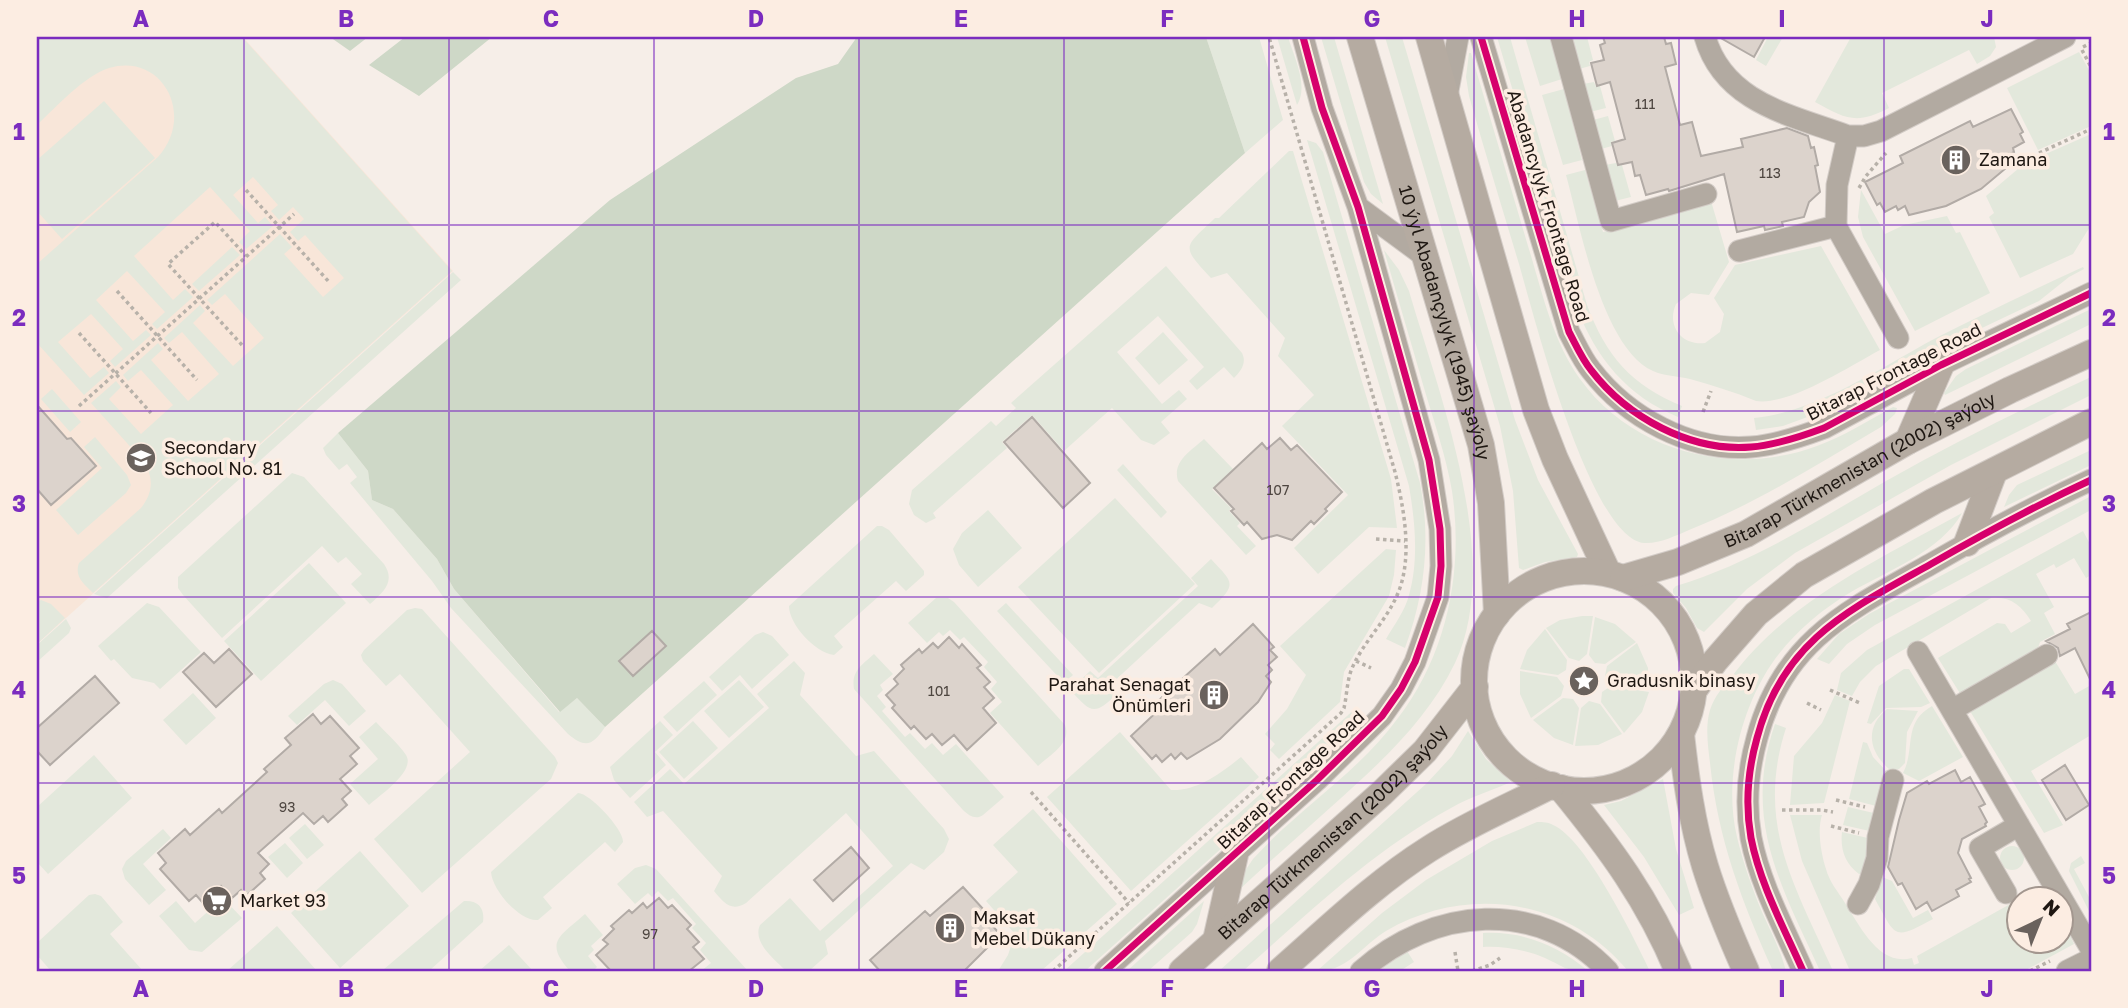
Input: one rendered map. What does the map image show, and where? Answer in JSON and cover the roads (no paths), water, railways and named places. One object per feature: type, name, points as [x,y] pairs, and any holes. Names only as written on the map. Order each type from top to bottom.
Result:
[{"type":"main road","name":"10 ýyl Abadançylyk (1945) şaýoly","points":[[1360,37],[1473,416],[1488,478],[1497,614]]},
{"type":"main road","points":[[1429,37],[1536,410],[1555,459],[1616,575]]},
{"type":"main road","name":"Bitarap Türkmenistan (2002) şaýoly","points":[[1616,575],[1678,562],[1746,534],[1908,441],[2091,353]]},
{"type":"main road","points":[[1908,441],[1941,365]]},
{"type":"main road","points":[[1694,690],[1721,653],[1756,614],[1804,575],[1934,501],[2091,422]]},
{"type":"main road","points":[[1967,543],[1994,471]]},
{"type":"main road","points":[[1280,971],[1349,910],[1426,850],[1461,830],[1556,787],[1592,790],[1637,778],[1662,759],[1681,734],[1694,690],[1692,658],[1681,629],[1663,604],[1638,584],[1616,575],[1577,571],[1546,577],[1519,592],[1497,614],[1481,641],[1475,672],[1481,718],[1496,746],[1518,768],[1556,787],[1606,843],[1649,910],[1678,971]]},
{"type":"main road","name":"Bitarap Türkmenistan (2002) şaýoly","points":[[1182,971],[1382,793],[1425,751],[1475,687]]},
{"type":"main road","points":[[1681,734],[1688,790],[1705,867],[1746,971]]},
{"type":"main road","points":[[1216,940],[1235,855]]},
{"type":"street","points":[[1303,37],[1322,108],[1358,207],[1423,255]]},
{"type":"street","points":[[1446,99],[1458,37]]},
{"type":"street","name":"Abadancylyk Frontage Road","points":[[1481,37],[1569,332],[1590,369],[1605,386],[1642,417],[1663,429]]},
{"type":"street","points":[[1561,37],[1611,221],[1706,194]]},
{"type":"street","points":[[1705,37],[1712,55],[1727,78],[1755,102],[1848,136],[1864,136],[1881,131],[2065,37]]},
{"type":"street","points":[[2021,37],[2041,49]]},
{"type":"street","points":[[1848,136],[1838,185],[1836,226],[1898,338]]},
{"type":"street","name":"Bitarap Frontage Road","points":[[1105,971],[1235,855],[1382,716],[1401,689],[1415,662],[1438,597],[1441,566],[1436,492],[1358,207]]},
{"type":"street","points":[[1738,251],[1836,226]]},
{"type":"street","name":"Bitarap Frontage Road","points":[[1663,429],[1684,438],[1725,447],[1748,447],[1788,441],[1824,428],[1941,365],[2091,293]]},
{"type":"street","points":[[1803,971],[1758,868],[1748,809],[1750,765],[1767,704],[1778,681],[1824,629],[1860,604],[1967,543],[2091,480]]},
{"type":"street","points":[[1918,652],[2091,949]]},
{"type":"street","points":[[1952,710],[2046,654]]},
{"type":"street","points":[[1858,904],[1869,884],[1877,858],[1878,837],[1893,780]]},
{"type":"street","points":[[2006,893],[1980,848],[2019,825]]},
{"type":"street","points":[[1361,971],[1406,940],[1449,923],[1470,919],[1511,921],[1535,926],[1589,953],[1608,971]]},
{"type":"street","points":[[2067,971],[2091,958]]},
{"type":"place","name":"Zamana","points":[[1956,160]]},
{"type":"place","name":"Secondary School No. 81","points":[[141,458]]},
{"type":"place","name":"Gradusnik binasy","points":[[1584,681]]},
{"type":"place","name":"Parahat Senagat Önümleri","points":[[1214,695]]},
{"type":"place","name":"Market 93","points":[[217,901]]},
{"type":"place","name":"Maksat Mebel Dükany","points":[[950,928]]}]
